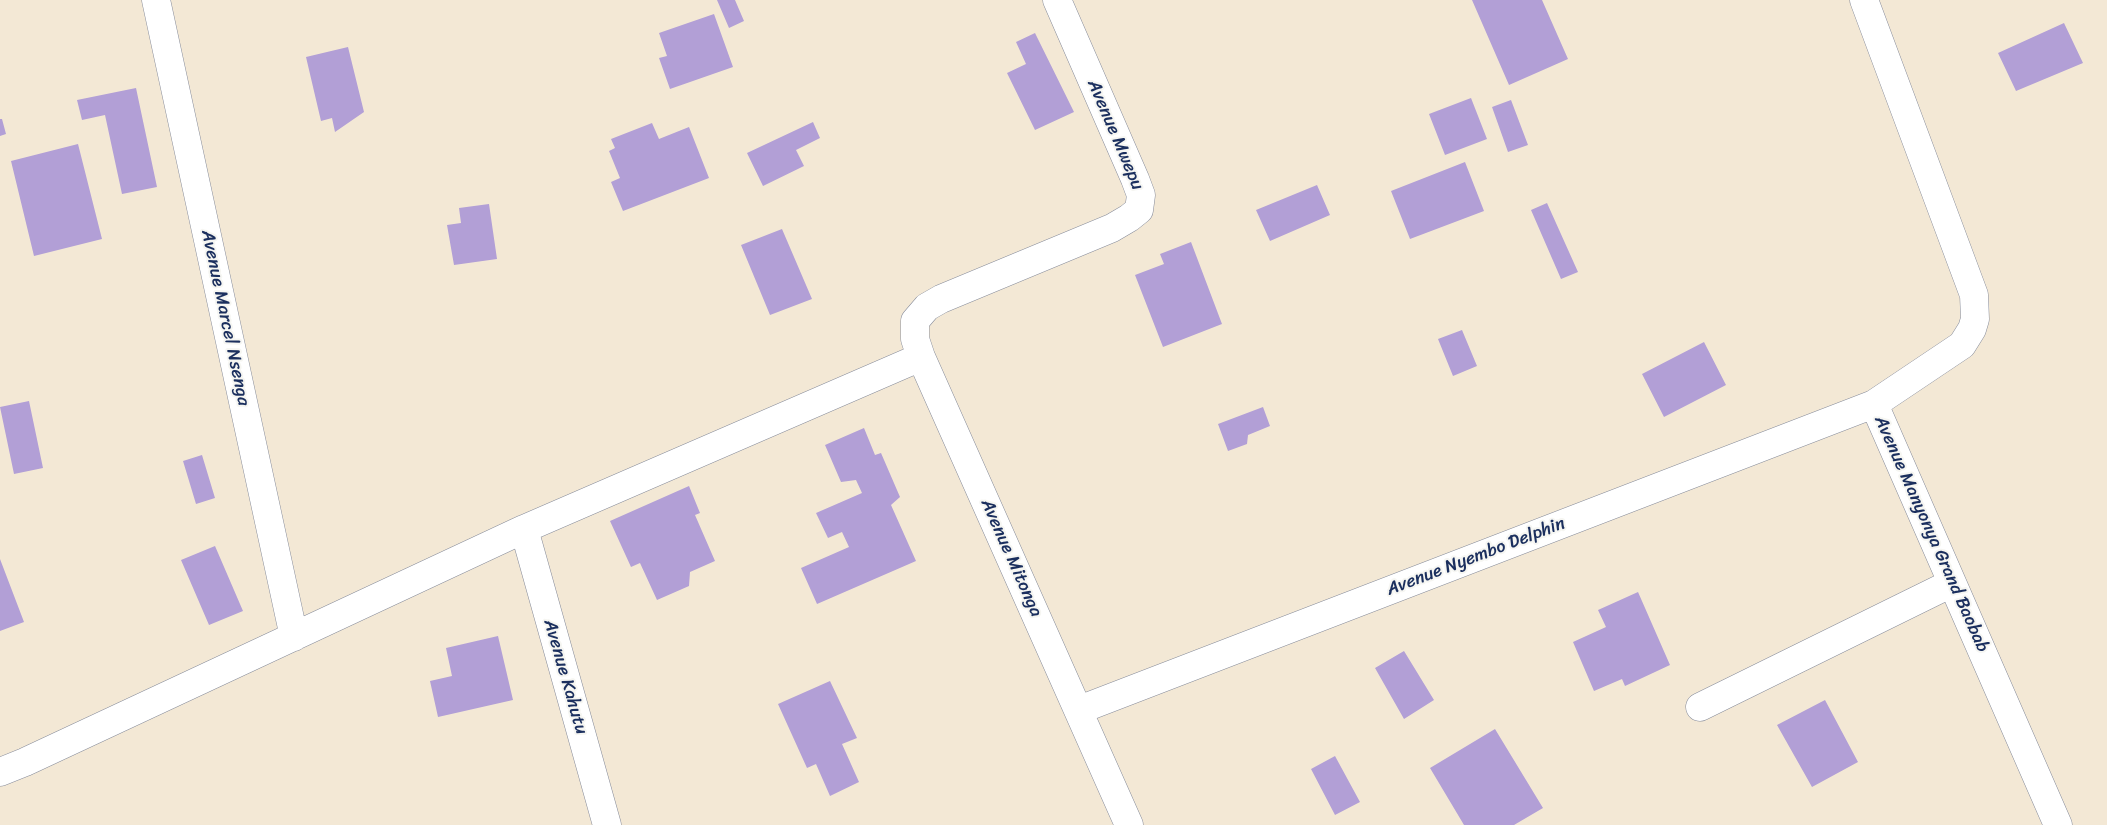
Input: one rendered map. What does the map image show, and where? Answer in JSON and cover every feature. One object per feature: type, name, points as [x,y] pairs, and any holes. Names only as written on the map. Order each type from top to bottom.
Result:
[{"type":"street","name":"Avenue Marcel Nsenga","points":[[156,0],[294,637]]},
{"type":"street","name":"Avenue Mwepu","points":[[941,299],[1112,228],[1139,210],[1141,196],[1135,179],[1057,0]]},
{"type":"street","name":"Avenue Manyonya Grand Baobab","points":[[1864,0],[1974,295],[1975,319],[1972,329],[1962,345],[1874,404],[2058,825]]},
{"type":"street","name":"Avenue Mitonga","points":[[941,299],[927,307],[916,321],[915,338],[921,356],[1129,825]]},
{"type":"street","points":[[0,772],[524,529],[921,356]]},
{"type":"street","name":"Avenue Nyembo Delphin","points":[[1079,710],[1874,404]]},
{"type":"street","name":"Avenue Kahutu","points":[[524,529],[606,825]]},
{"type":"street","points":[[1700,707],[1952,583]]},
{"type":"building","points":[[717,0],[735,0],[744,21],[729,28]]},
{"type":"building","points":[[1472,0],[1542,0],[1568,59],[1509,85]]},
{"type":"building","points":[[714,14],[733,67],[670,89],[659,58],[667,56],[659,33]]},
{"type":"building","points":[[2064,23],[2083,63],[2016,91],[1998,53]]},
{"type":"building","points":[[1035,33],[1074,112],[1035,130],[1007,73],[1026,64],[1016,42]]},
{"type":"building","points":[[348,47],[364,112],[335,132],[332,118],[321,121],[306,57]]},
{"type":"building","points":[[136,88],[157,187],[122,194],[105,115],[82,120],[77,100]]},
{"type":"building","points":[[1471,98],[1487,139],[1445,155],[1429,114]]},
{"type":"building","points":[[1511,100],[1528,145],[1508,152],[1492,107]]},
{"type":"building","points":[[0,119],[2,119],[6,134],[0,136]]},
{"type":"building","points":[[813,122],[820,138],[796,150],[804,166],[763,186],[747,153]]},
{"type":"building","points":[[652,123],[659,139],[689,127],[709,178],[623,211],[611,182],[620,178],[609,151],[615,148],[611,139]]},
{"type":"building","points":[[78,144],[102,239],[34,256],[11,161]]},
{"type":"building","points":[[1465,162],[1484,211],[1410,239],[1391,191]]},
{"type":"building","points":[[1317,185],[1330,215],[1270,241],[1256,210]]},
{"type":"building","points":[[1547,203],[1578,272],[1561,279],[1531,210]]},
{"type":"building","points":[[489,204],[497,259],[454,265],[447,225],[461,223],[459,208]]},
{"type":"building","points":[[782,229],[812,299],[770,315],[741,245]]},
{"type":"building","points":[[1191,242],[1222,324],[1163,347],[1135,275],[1164,264],[1160,254]]},
{"type":"building","points":[[1462,330],[1477,366],[1453,376],[1438,339]]},
{"type":"building","points":[[1704,342],[1726,385],[1664,417],[1642,374]]},
{"type":"building","points":[[29,401],[43,468],[14,474],[0,407]]},
{"type":"building","points":[[1263,407],[1270,426],[1248,435],[1247,444],[1228,451],[1218,424]]},
{"type":"building","points":[[864,428],[875,455],[881,453],[900,497],[891,505],[916,561],[817,604],[801,568],[849,547],[842,532],[828,538],[816,513],[862,493],[856,480],[841,482],[825,445]]},
{"type":"building","points":[[202,455],[215,498],[196,504],[183,461]]},
{"type":"building","points":[[689,486],[700,513],[695,515],[715,561],[690,572],[689,586],[657,600],[640,563],[631,567],[610,521]]},
{"type":"building","points":[[215,546],[243,611],[209,625],[181,560]]},
{"type":"building","points":[[0,559],[24,622],[0,631]]},
{"type":"building","points":[[1638,592],[1670,665],[1625,686],[1622,679],[1594,691],[1573,642],[1606,627],[1598,610]]},
{"type":"building","points":[[498,636],[513,700],[438,717],[430,681],[452,676],[446,648]]},
{"type":"building","points":[[1404,651],[1434,700],[1404,719],[1375,668]]},
{"type":"building","points":[[830,681],[857,738],[842,744],[859,782],[830,796],[816,764],[807,768],[778,704]]},
{"type":"building","points":[[1825,700],[1858,762],[1812,787],[1777,725]]},
{"type":"building","points":[[1495,729],[1543,808],[1514,825],[1464,825],[1430,768]]},
{"type":"building","points":[[1335,756],[1360,802],[1335,815],[1311,769]]}]
